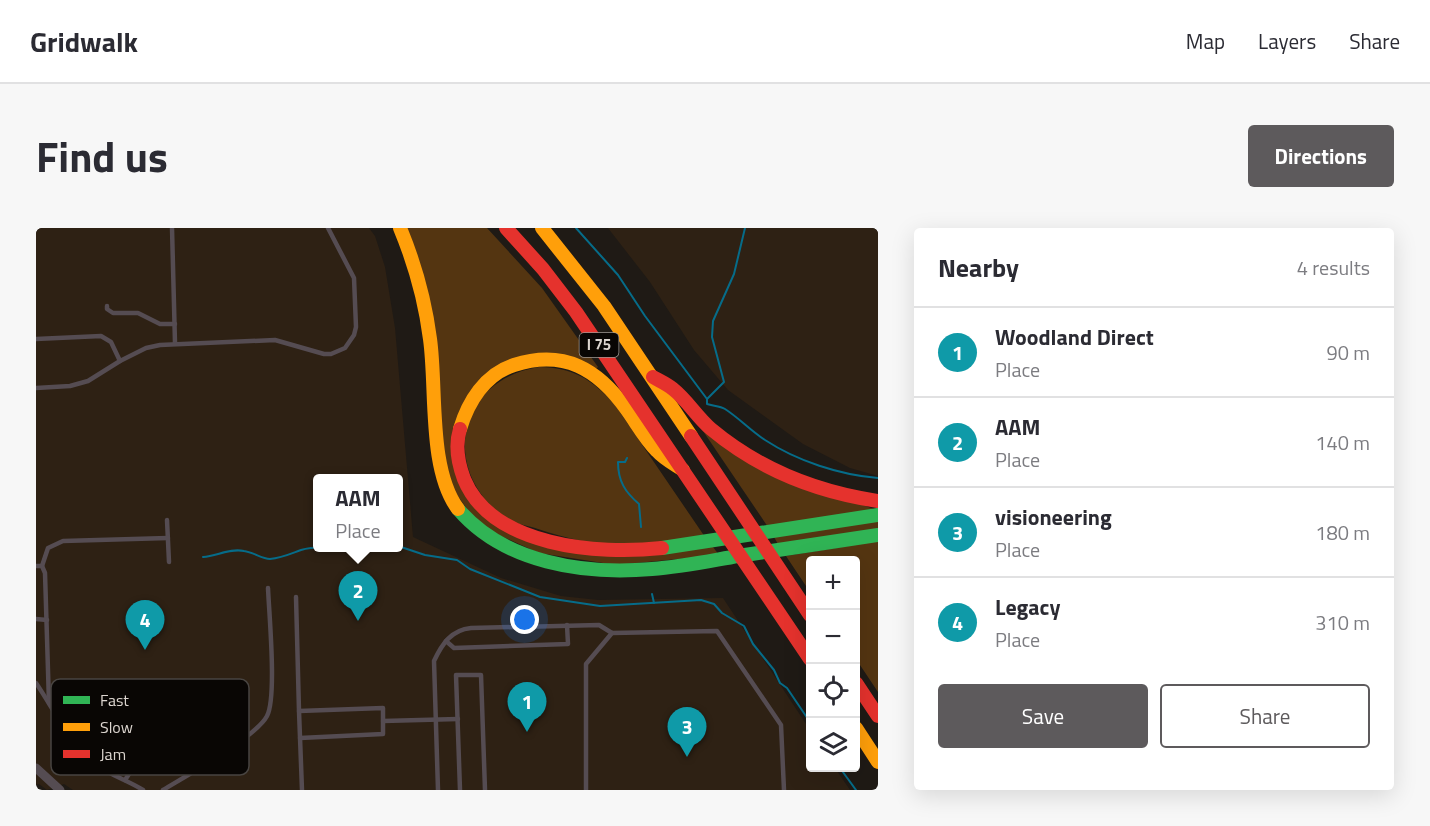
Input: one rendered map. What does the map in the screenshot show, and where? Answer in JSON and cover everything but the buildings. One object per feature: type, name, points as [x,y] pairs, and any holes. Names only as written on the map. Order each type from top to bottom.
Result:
[{"type":"highway","points":[[400,228],[414,261],[428,317],[441,476],[451,499],[464,518],[482,534],[504,546],[536,557],[569,565],[623,571],[660,569],[878,535]]},
{"type":"highway","name":"I 75","points":[[506,228],[543,269],[576,312],[806,653]]},
{"type":"highway","name":"I 75","points":[[542,228],[592,290],[807,610]]},
{"type":"highway","points":[[682,470],[655,450],[616,393],[604,381],[586,369],[554,359],[518,363],[501,370],[487,381],[478,389],[466,407],[457,438],[460,470],[468,488],[484,510],[513,529],[554,542],[596,549],[630,551],[696,544],[878,515]]},
{"type":"highway","points":[[650,375],[673,389],[709,427],[767,467],[840,495],[878,501]]},
{"type":"highway","points":[[860,689],[878,716]]},
{"type":"highway","points":[[860,735],[878,762]]},
{"type":"street","points":[[36,768],[60,790]]},
{"type":"lane","points":[[172,228],[175,343]]},
{"type":"lane","points":[[36,388],[70,386],[88,381],[146,348],[175,343],[275,340],[324,354],[331,354],[345,348],[354,335],[356,327],[354,278],[328,228]]},
{"type":"lane","points":[[106,306],[113,313],[138,313],[160,324],[175,324]]},
{"type":"lane","points":[[36,339],[101,336],[111,342],[120,361]]},
{"type":"lane","points":[[167,520],[169,562]]},
{"type":"lane","points":[[49,703],[45,573],[39,566],[48,548],[63,541],[168,538]]},
{"type":"lane","points":[[249,733],[268,715],[272,695],[268,588]]},
{"type":"lane","points":[[296,597],[302,790]]},
{"type":"lane","points":[[36,619],[47,620]]},
{"type":"lane","points":[[446,641],[454,648],[568,644],[567,625]]},
{"type":"lane","points":[[438,790],[434,661],[446,641],[461,629],[599,625],[612,633],[717,631],[781,725],[784,790]]},
{"type":"lane","points":[[586,790],[586,664],[612,633]]},
{"type":"lane","points":[[460,790],[456,675],[481,675],[485,790]]},
{"type":"lane","points":[[36,683],[51,706]]},
{"type":"lane","points":[[299,711],[383,708],[383,734],[300,738]]},
{"type":"lane","points":[[383,722],[458,719]]},
{"type":"lane","points":[[113,775],[143,790]]},
{"type":"lane","points":[[124,780],[127,775]]},
{"type":"lane","points":[[163,790],[187,775]]},
{"type":"shaded area","points":[[36,228],[369,228],[375,236],[385,267],[395,328],[413,537],[501,578],[561,596],[598,600],[723,598],[806,724],[806,772],[838,772],[850,790],[73,790],[64,784],[47,790],[39,784],[36,785]]},
{"type":"shaded area","points":[[405,228],[487,228],[542,288],[598,367],[596,369],[578,360],[488,372],[453,466],[524,539],[713,547],[719,555],[616,565],[539,553],[479,526],[448,482]]},
{"type":"shaded area","points":[[608,228],[878,228],[878,476],[850,468],[803,444],[728,390],[694,350],[650,282]]},
{"type":"shaded area","points":[[539,367],[562,370],[580,376],[613,402],[705,537],[623,545],[591,542],[514,522],[507,519],[485,500],[472,477],[465,454],[466,430],[474,408],[489,390],[511,375]]},
{"type":"shaded area","points":[[703,431],[858,503],[876,510],[768,527]]},
{"type":"shaded area","points":[[878,521],[878,530],[779,546],[774,537]]},
{"type":"shaded area","points":[[878,541],[878,692],[860,665],[860,556],[806,556],[806,586],[786,556]]},
{"type":"waterway","points":[[576,228],[618,275],[645,316],[707,399],[707,404],[725,409],[777,448],[819,466],[849,474],[878,478]]},
{"type":"waterway","points":[[707,399],[724,382],[712,337],[713,321],[734,274],[745,228]]},
{"type":"waterway","points":[[627,458],[625,462],[618,462],[619,475],[626,490],[639,504],[641,527]]},
{"type":"waterway","points":[[203,557],[239,550],[270,559],[313,548]]},
{"type":"waterway","points":[[403,548],[425,555],[457,560],[470,569],[540,597],[600,606],[701,600],[714,604],[722,613],[744,626],[753,644],[807,718]]},
{"type":"waterway","points":[[652,594],[654,603]]},
{"type":"waterway","points":[[843,772],[856,790]]},
{"type":"traffic: fast","points":[[458,509],[498,542],[522,553],[547,562],[599,570],[674,567],[878,535]]},
{"type":"traffic: fast","points":[[662,548],[878,515]]},
{"type":"traffic: slow","points":[[400,228],[419,282],[428,325],[435,428],[442,473],[448,492],[458,509]]},
{"type":"traffic: slow","points":[[542,228],[604,306],[691,436]]},
{"type":"traffic: slow","points":[[460,429],[473,399],[494,375],[514,365],[532,361],[564,361],[578,366],[604,383],[653,446],[683,470]]},
{"type":"traffic: slow","points":[[860,734],[878,762]]},
{"type":"traffic: jam","points":[[506,228],[543,269],[576,312],[806,653]]},
{"type":"traffic: jam","points":[[653,377],[678,393],[711,429],[749,456],[811,485],[878,501]]},
{"type":"traffic: jam","points":[[460,429],[458,454],[464,479],[478,502],[498,519],[522,533],[550,542],[608,550],[662,548]]},
{"type":"traffic: jam","points":[[691,436],[807,610]]},
{"type":"traffic: jam","points":[[860,689],[878,716]]},
{"type":"place","name":"AAM","points":[[358,621]]},
{"type":"place","name":"Legacy","points":[[145,650]]},
{"type":"place","name":"Woodland Direct","points":[[527,732]]},
{"type":"place","name":"visioneering","points":[[687,757]]}]
